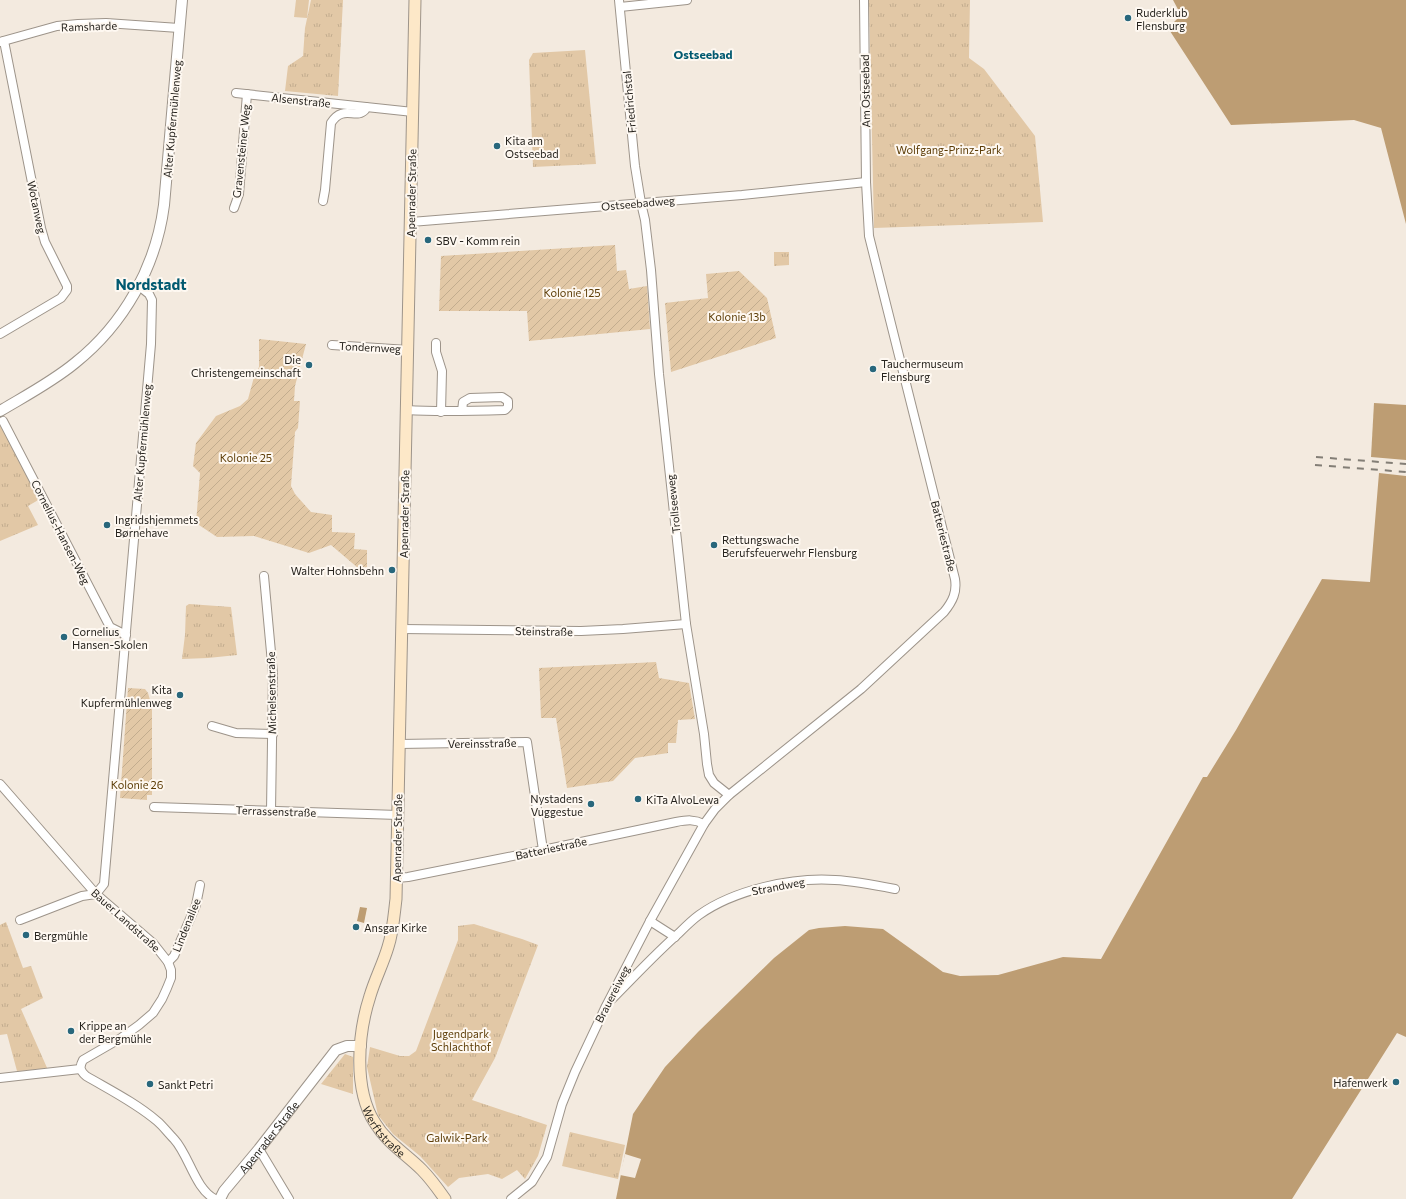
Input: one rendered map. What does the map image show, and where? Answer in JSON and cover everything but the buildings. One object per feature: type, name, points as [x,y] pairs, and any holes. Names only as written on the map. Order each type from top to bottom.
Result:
[{"type":"main road","name":"Apenrader Straße","points":[[361,1046],[363,1023],[370,995],[389,947],[396,899],[415,0]]},
{"type":"main road","name":"Werftstraße","points":[[361,1046],[363,1094],[374,1122],[383,1135],[422,1170],[445,1199]]},
{"type":"street","name":"Alter Kupfermühlenweg","points":[[96,894],[104,884],[151,344],[152,300],[149,294],[139,286],[154,251],[162,225],[182,0]]},
{"type":"street","points":[[619,3],[686,0]]},
{"type":"street","name":"Am Ostseebad","points":[[864,0],[866,182]]},
{"type":"street","name":"Friedrichstal","points":[[619,3],[635,166],[641,203]]},
{"type":"street","name":"Ramsharde","points":[[2,41],[57,26],[78,24],[106,23],[180,28]]},
{"type":"street","name":"Wotanweg","points":[[0,334],[61,298],[67,286],[45,242],[41,228],[2,41]]},
{"type":"street","name":"Alsenstraße","points":[[236,93],[413,112]]},
{"type":"street","name":"Gravensteiner Weg","points":[[234,208],[238,194],[247,94]]},
{"type":"street","name":"Alsenstraße","points":[[323,201],[331,122],[342,113],[361,114],[366,107]]},
{"type":"street","name":"Ostseebadweg","points":[[410,222],[742,195],[866,182]]},
{"type":"street","name":"Batteriestraße","points":[[729,795],[871,681],[944,612],[950,604],[956,587],[869,236],[866,182]]},
{"type":"street","name":"Trollseeweg","points":[[641,203],[645,220],[651,270],[659,374],[686,624],[704,734],[709,775],[714,783],[729,795]]},
{"type":"street","points":[[1,416],[87,353],[99,341],[123,311],[139,286]]},
{"type":"street","points":[[436,343],[436,352],[442,371],[441,412]]},
{"type":"street","name":"Tondernweg","points":[[332,345],[408,350]]},
{"type":"street","points":[[406,410],[441,412],[505,410],[508,407],[508,401],[502,397],[470,398],[463,402],[462,411]]},
{"type":"street","name":"Cornelius-Hansen-Weg","points":[[1,416],[110,627],[126,635]]},
{"type":"street","name":"Michelsenstraße","points":[[264,576],[273,674],[271,811]]},
{"type":"street","name":"Steinstraße","points":[[402,629],[600,630],[686,624]]},
{"type":"street","points":[[212,726],[236,733],[273,734]]},
{"type":"street","name":"Vereinsstraße","points":[[399,744],[527,742],[543,850]]},
{"type":"street","name":"Bauer Landstraße","points":[[1,785],[96,894],[153,943],[168,962],[171,970],[171,978],[162,999],[153,1013],[121,1038],[83,1060],[80,1069]]},
{"type":"street","name":"Brauereiweg","points":[[511,1199],[532,1182],[547,1157],[569,1087],[606,1006],[650,921],[704,824],[715,809],[729,795]]},
{"type":"street","name":"Terrassenstraße","points":[[154,807],[398,815]]},
{"type":"street","name":"Batteriestraße","points":[[397,878],[682,821],[696,820],[704,824]]},
{"type":"street","name":"Strandweg","points":[[606,1006],[666,944],[699,915],[719,904],[743,894],[760,888],[811,880],[834,880],[868,884],[895,890]]},
{"type":"street","name":"Lindenallee","points":[[168,962],[174,956],[196,905],[200,885]]},
{"type":"street","points":[[20,920],[82,896],[96,894]]},
{"type":"street","points":[[650,921],[675,937]]},
{"type":"street","name":"Apenrader Straße","points":[[220,1199],[224,1191],[259,1149],[336,1050],[347,1046],[361,1046]]},
{"type":"street","points":[[0,1078],[80,1069],[86,1076],[143,1110],[157,1121],[181,1148],[202,1189],[210,1197],[215,1199]]},
{"type":"street","points":[[259,1149],[288,1199]]},
{"type":"green space","points":[[296,0],[309,0],[307,18],[294,17]]},
{"type":"green space","points":[[311,0],[343,0],[338,96],[285,91],[288,66],[303,56],[305,28]]},
{"type":"green space","name":"Wolfgang-Prinz-Park","points":[[869,0],[970,0],[969,58],[984,69],[1035,136],[1043,222],[874,228]]},
{"type":"green space","points":[[585,50],[596,164],[533,167],[529,60],[533,53]]},
{"type":"green space","name":"Kolonie 125","points":[[615,245],[617,271],[626,270],[629,289],[647,286],[650,329],[529,341],[527,311],[439,311],[441,256]]},
{"type":"green space","points":[[774,252],[789,252],[789,265],[774,266]]},
{"type":"green space","name":"Kolonie 13b","points":[[739,271],[767,298],[776,338],[671,372],[665,303],[708,298],[706,274]]},
{"type":"green space","name":"Kolonie 25","points":[[259,339],[306,344],[295,386],[294,401],[300,401],[298,428],[295,432],[291,486],[295,494],[311,512],[332,515],[332,532],[355,533],[354,549],[367,550],[367,567],[358,568],[331,545],[309,553],[254,536],[217,537],[196,523],[200,473],[193,466],[196,443],[216,416],[240,406],[248,399],[254,377],[259,367]]},
{"type":"green space","points":[[0,422],[40,499],[28,506],[38,525],[0,541]]},
{"type":"green space","points":[[189,604],[231,607],[237,655],[182,659],[186,606]]},
{"type":"green space","points":[[656,662],[659,678],[689,683],[695,719],[678,720],[676,743],[668,743],[668,753],[635,758],[613,781],[567,788],[556,718],[541,718],[539,668]]},
{"type":"green space","name":"Kolonie 26","points":[[128,688],[145,689],[148,693],[152,707],[152,795],[147,795],[147,800],[120,798]]},
{"type":"green space","points":[[6,922],[23,968],[31,966],[43,998],[21,1009],[48,1070],[17,1071],[7,1034],[0,1035],[0,925]]},
{"type":"green space","points":[[474,924],[538,945],[495,1058],[472,1100],[547,1125],[538,1156],[525,1179],[517,1170],[502,1179],[488,1174],[459,1178],[448,1187],[420,1156],[393,1134],[378,1115],[367,1067],[370,1047],[400,1056],[409,1056],[416,1051],[458,940],[458,926]]},
{"type":"green space","points":[[345,1054],[353,1057],[353,1094],[321,1084]]},
{"type":"green space","points":[[570,1132],[625,1145],[618,1179],[562,1166]]},
{"type":"shaded area","points":[[1173,0],[1406,0],[1406,224],[1381,128],[1354,120],[1231,125],[1168,28],[1181,15]]},
{"type":"shaded area","points":[[1374,403],[1406,405],[1406,460],[1371,457]]},
{"type":"shaded area","points":[[1379,473],[1406,476],[1406,1037],[1397,1033],[1292,1199],[616,1199],[633,1114],[665,1067],[698,1032],[774,958],[809,930],[845,926],[883,929],[943,972],[960,976],[998,975],[1063,957],[1101,959],[1203,777],[1207,777],[1236,730],[1322,579],[1370,582]]},
{"type":"shaded area","points":[[360,907],[367,908],[364,923],[357,921]]},
{"type":"pier","points":[[625,1154],[641,1159],[635,1178],[620,1175]]},
{"type":"railway","points":[[1316,457],[1406,464]]},
{"type":"railway","points":[[1315,465],[1406,472]]},
{"type":"place","name":"Ruderklub Flensburg","points":[[1128,18]]},
{"type":"place","name":"Kita am Ostseebad","points":[[497,146]]},
{"type":"place","name":"SBV - Komm rein","points":[[428,240]]},
{"type":"place","name":"Die Christengemeinschaft","points":[[309,365]]},
{"type":"place","name":"Tauchermuseum Flensburg","points":[[873,369]]},
{"type":"place","name":"Ingridshjemmets Børnehave","points":[[107,525]]},
{"type":"place","name":"Rettungswache Berufsfeuerwehr Flensburg","points":[[714,545]]},
{"type":"place","name":"Walter Hohnsbehn","points":[[392,570]]},
{"type":"place","name":"Cornelius Hansen-Skolen","points":[[64,637]]},
{"type":"place","name":"Kita Kupfermühlenweg","points":[[180,695]]},
{"type":"place","name":"KiTa AlvoLewa","points":[[638,799]]},
{"type":"place","name":"Nystadens Vuggestue","points":[[591,804]]},
{"type":"place","name":"Ansgar Kirke","points":[[356,927]]},
{"type":"place","name":"Bergmühle","points":[[26,935]]},
{"type":"place","name":"Krippe an der Bergmühle","points":[[71,1031]]},
{"type":"place","name":"Hafenwerk","points":[[1396,1082]]},
{"type":"place","name":"Sankt Petri","points":[[150,1084]]},
{"type":"district","name":"Ostseebad","points":[[703,54]]},
{"type":"district","name":"Nordstadt","points":[[151,284]]},
{"type":"park label","name":"Jugendpark Schlachthof","points":[[461,1039]]},
{"type":"park label","name":"Galwik-Park","points":[[457,1137]]}]
